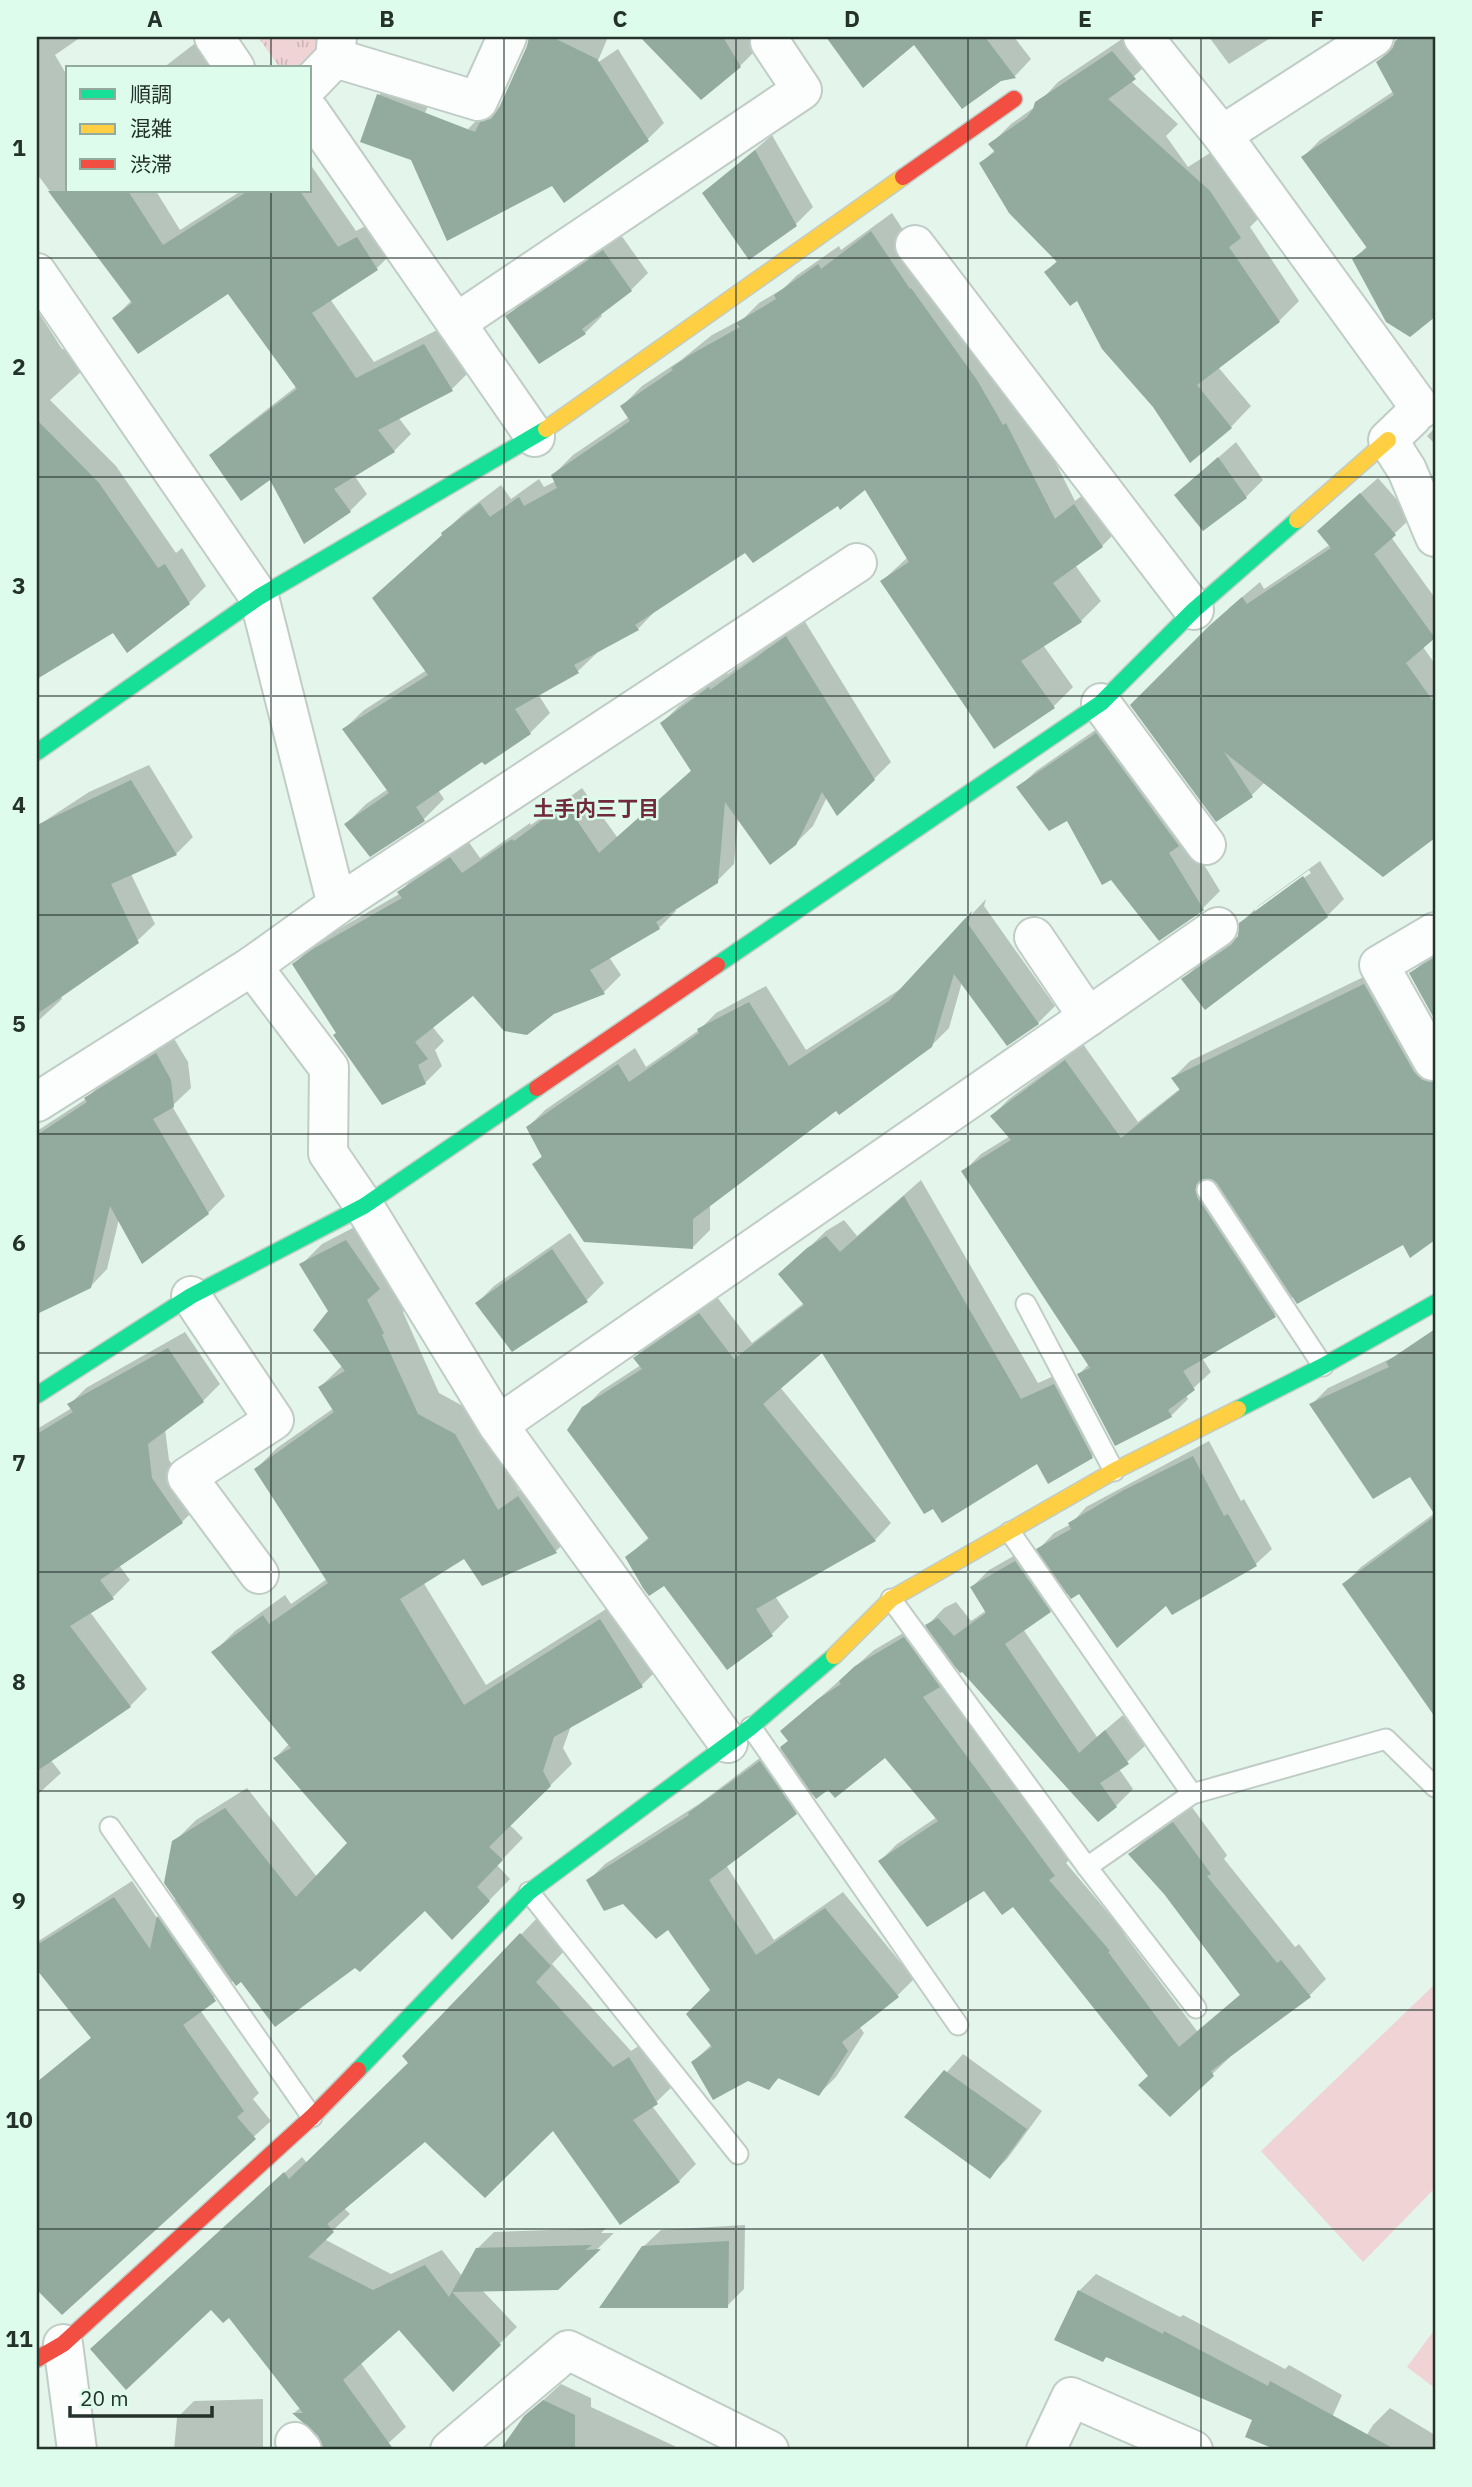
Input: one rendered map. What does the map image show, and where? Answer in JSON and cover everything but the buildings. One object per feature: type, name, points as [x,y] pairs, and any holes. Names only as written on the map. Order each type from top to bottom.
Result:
[{"type":"street","points":[[214,37],[234,66]]},
{"type":"street","points":[[327,60],[478,101],[508,37]]},
{"type":"street","points":[[37,1395],[191,1296],[364,1206],[1101,703],[1194,610],[1428,402],[1143,37]]},
{"type":"street","points":[[1222,135],[1374,37]]},
{"type":"street","points":[[456,323],[802,90],[770,42]]},
{"type":"street","points":[[37,752],[259,597],[535,438],[1014,99]]},
{"type":"street","points":[[312,115],[535,438]]},
{"type":"street","points":[[915,244],[1194,610]]},
{"type":"street","points":[[37,273],[259,597],[337,905]]},
{"type":"street","points":[[1388,440],[1407,470],[1435,537]]},
{"type":"street","points":[[37,1102],[252,966],[337,905],[857,563]]},
{"type":"street","points":[[1101,703],[1206,845]]},
{"type":"street","points":[[498,1424],[1218,927]]},
{"type":"street","points":[[1433,1060],[1379,965],[1435,932]]},
{"type":"street","points":[[1034,937],[1088,1017]]},
{"type":"street","points":[[252,966],[329,1068],[328,1153],[364,1206],[498,1424],[739,1735]]},
{"type":"street","points":[[191,1296],[274,1420],[187,1477],[259,1574]]},
{"type":"street","points":[[76,2450],[50,2351],[312,2117],[530,1892],[739,1735],[829,1661],[891,1599],[1114,1471],[1323,1366],[1435,1303]]},
{"type":"street","points":[[450,2450],[568,2350],[769,2450]]},
{"type":"street","points":[[1046,2450],[1071,2397],[1193,2450]]},
{"type":"lane","points":[[1207,1190],[1323,1366]]},
{"type":"lane","points":[[1026,1304],[1114,1471]]},
{"type":"lane","points":[[1010,1532],[1192,1794]]},
{"type":"lane","points":[[891,1599],[1087,1867],[1196,2008]]},
{"type":"lane","points":[[739,1735],[958,2025]]},
{"type":"lane","points":[[1087,1867],[1192,1794],[1385,1739],[1435,1787]]},
{"type":"lane","points":[[110,1827],[312,2117]]},
{"type":"lane","points":[[530,1892],[738,2154]]},
{"type":"green space","points":[[258,37],[329,37],[305,66],[279,66]]},
{"type":"green space","points":[[1435,1984],[1435,2188],[1363,2262],[1261,2151]]},
{"type":"green space","points":[[1435,2329],[1435,2388],[1407,2367]]},
{"type":"traffic: fast","points":[[37,752],[259,597],[546,429]]},
{"type":"traffic: fast","points":[[717,965],[1101,703],[1194,610],[1297,520]]},
{"type":"traffic: fast","points":[[37,1395],[191,1296],[364,1206],[537,1088]]},
{"type":"traffic: fast","points":[[1238,1409],[1323,1366],[1435,1303]]},
{"type":"traffic: fast","points":[[358,2070],[529,1892],[751,1727],[834,1656]]},
{"type":"traffic: slow","points":[[546,429],[903,177]]},
{"type":"traffic: slow","points":[[1297,520],[1388,440]]},
{"type":"traffic: slow","points":[[834,1656],[891,1599],[1114,1471],[1238,1409]]},
{"type":"traffic: jam","points":[[903,177],[1014,99]]},
{"type":"traffic: jam","points":[[537,1088],[717,965]]},
{"type":"traffic: jam","points":[[37,2359],[63,2344],[312,2117],[358,2070]]},
{"type":"district","name":"土手内三丁目","points":[[596,809]]}]
